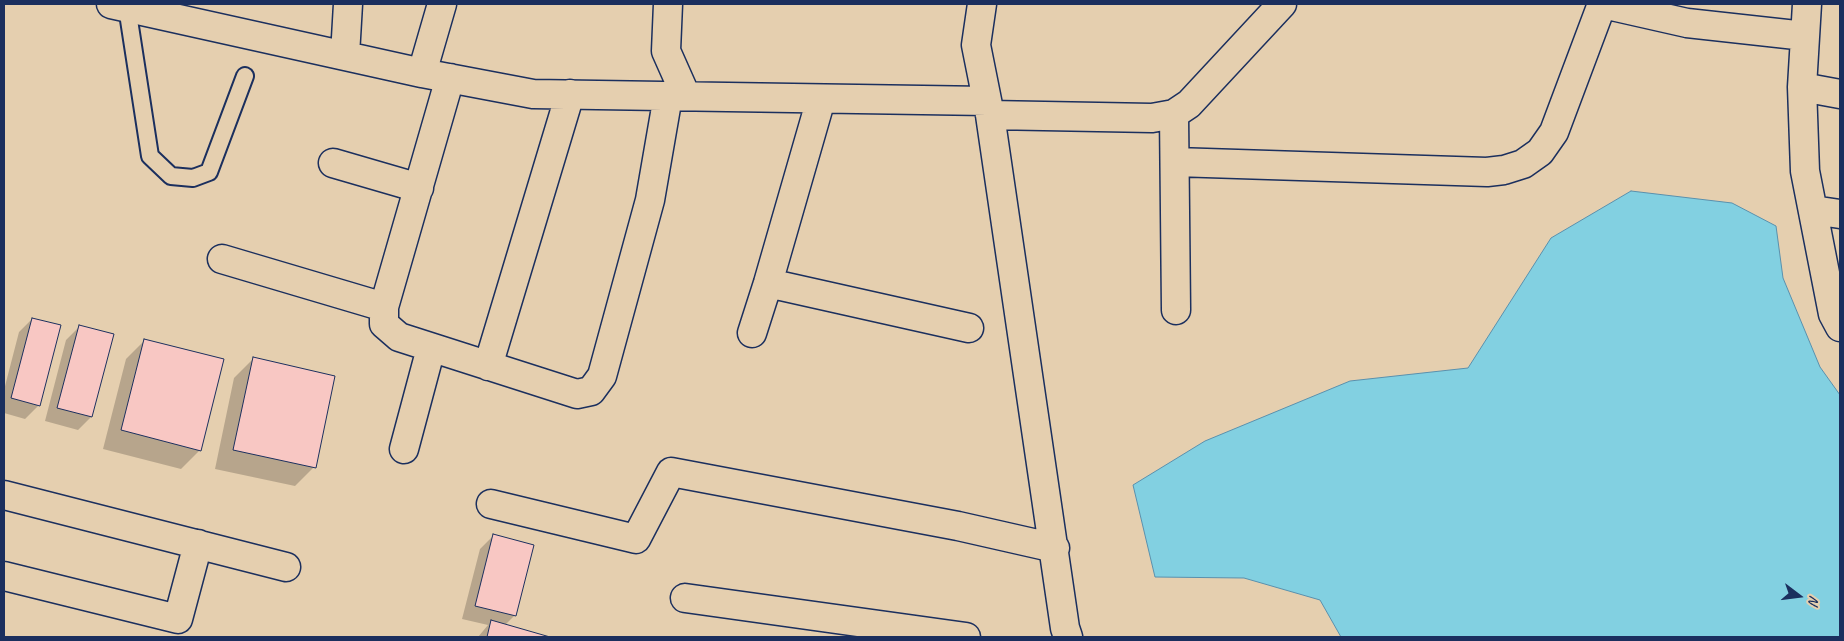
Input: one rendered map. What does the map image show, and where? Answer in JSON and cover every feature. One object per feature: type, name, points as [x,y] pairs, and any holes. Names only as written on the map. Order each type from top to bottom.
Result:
[{"type":"street","points":[[345,55],[348,4]]},
{"type":"street","points":[[422,73],[442,4]]},
{"type":"street","points":[[450,78],[384,307],[384,324],[399,337],[431,348],[577,394],[591,392],[602,376],[677,96],[666,51],[668,4]]},
{"type":"street","points":[[982,4],[976,45],[988,108],[1055,548],[1065,628],[1068,637]]},
{"type":"street","points":[[119,6],[422,73],[533,94],[821,99],[1152,118],[1174,114],[1189,104],[1282,4]]},
{"type":"street","points":[[1175,162],[1487,172],[1504,170],[1523,164],[1540,152],[1554,132],[1603,4],[1687,23],[1805,36]]},
{"type":"street","points":[[1806,4],[1802,87],[1806,171],[1833,314],[1840,327]]},
{"type":"street","points":[[1802,87],[1840,94]]},
{"type":"street","points":[[488,366],[570,94]]},
{"type":"street","points":[[752,333],[821,99]]},
{"type":"street","points":[[1174,114],[1176,310]]},
{"type":"street","points":[[333,163],[419,188]]},
{"type":"street","points":[[1813,210],[1840,214]]},
{"type":"street","points":[[222,259],[384,307]]},
{"type":"street","points":[[768,283],[969,328]]},
{"type":"street","points":[[404,449],[431,348]]},
{"type":"street","points":[[491,504],[636,539],[671,472],[958,526],[1055,548]]},
{"type":"street","points":[[4,495],[286,567]]},
{"type":"street","points":[[4,576],[178,619],[198,544]]},
{"type":"street","points":[[685,598],[966,637]]},
{"type":"lane","points":[[119,6],[150,156],[171,176],[193,178],[209,172],[245,76]]},
{"type":"water","points":[[1631,191],[1732,203],[1776,226],[1783,278],[1820,367],[1840,395],[1840,637],[1341,637],[1320,600],[1244,578],[1155,577],[1133,485],[1205,441],[1350,381],[1468,368],[1551,238]]},
{"type":"building","points":[[32,318],[61,325],[40,406],[11,398]]},
{"type":"building","points":[[79,325],[114,334],[92,417],[57,408]]},
{"type":"building","points":[[144,339],[224,359],[201,451],[121,430]]},
{"type":"building","points":[[253,357],[335,376],[316,468],[233,450]]},
{"type":"building","points":[[493,534],[534,545],[516,616],[475,606]]},
{"type":"building","points":[[491,620],[550,637],[487,637]]}]
